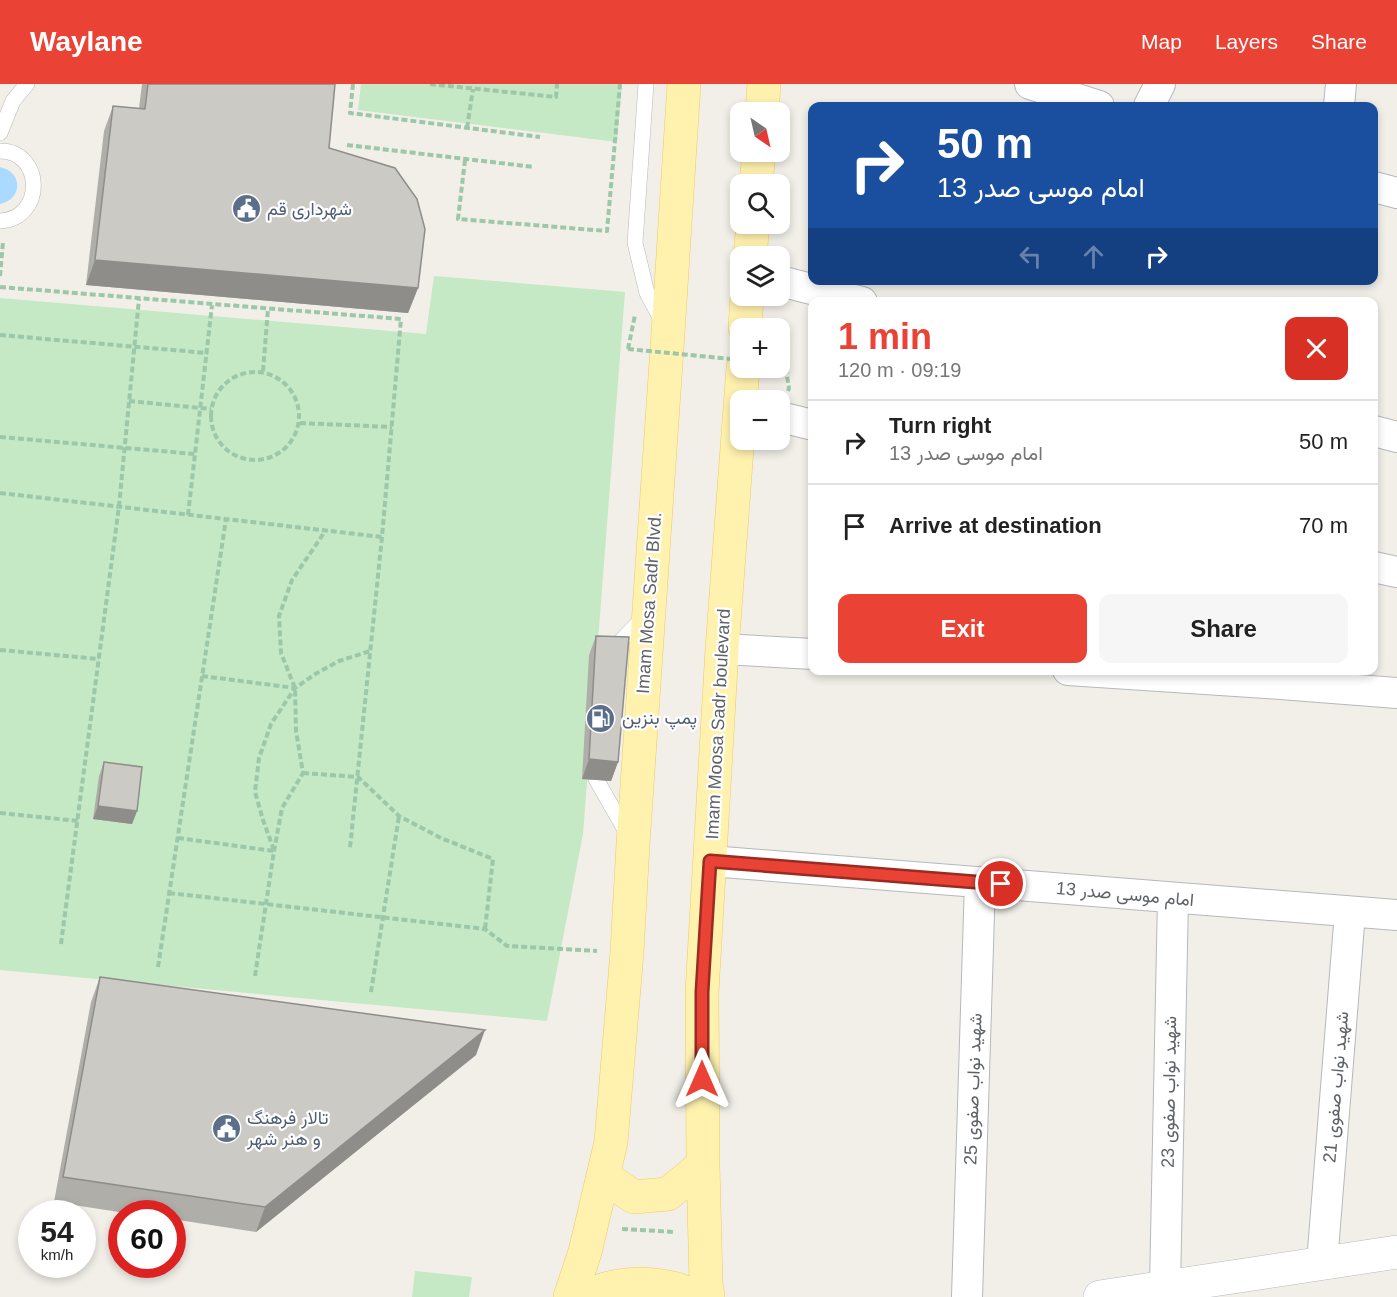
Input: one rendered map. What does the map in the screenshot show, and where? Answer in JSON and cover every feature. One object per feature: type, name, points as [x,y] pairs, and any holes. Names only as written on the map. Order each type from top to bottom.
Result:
[{"type":"main road","name":"Imam Mosa Sadr Blvd.","points":[[570,1297],[585,1252],[611,1142],[627,952],[684,84]]},
{"type":"main road","points":[[763,102],[764,84]]},
{"type":"main road","name":"Imam Moosa Sadr boulevard","points":[[708,1297],[704,1233],[702,992],[722,649],[737,450]]},
{"type":"main road","points":[[603,1176],[634,1197],[668,1194],[703,1165]]},
{"type":"main road","points":[[1100,1297],[1397,1252]]},
{"type":"main road","points":[[585,1297],[601,1289],[638,1283],[675,1288],[695,1297]]},
{"type":"street","points":[[1017,102],[1024,84]]},
{"type":"street","points":[[1030,84],[1086,102]]},
{"type":"street","points":[[1151,102],[1160,84]]},
{"type":"street","points":[[1339,102],[1341,84]]},
{"type":"street","points":[[1378,188],[1397,193]]},
{"type":"street","points":[[790,284],[842,297]]},
{"type":"street","points":[[790,419],[808,424]]},
{"type":"street","points":[[1378,432],[1397,437]]},
{"type":"street","points":[[1378,568],[1397,572]]},
{"type":"street","points":[[722,649],[808,654]]},
{"type":"street","points":[[1144,675],[1397,693]]},
{"type":"street","name":"امام موسی صدر 13","points":[[710,861],[1397,915]]},
{"type":"street","name":"شهید نواب صفوی 25","points":[[967,1297],[980,882]]},
{"type":"street","name":"شهید نواب صفوی 23","points":[[1165,1287],[1173,898]]},
{"type":"street","name":"شهید نواب صفوی 21","points":[[1322,1263],[1350,912]]},
{"type":"lane","points":[[0,133],[13,101],[27,84]]},
{"type":"lane","points":[[646,84],[635,243],[647,292],[668,333]]},
{"type":"lane","points":[[0,151],[16,155],[26,163],[32,173],[34,186],[32,197],[26,208],[17,216],[3,221]]},
{"type":"lane","points":[[605,667],[606,656],[649,612]]},
{"type":"lane","points":[[599,745],[596,779],[633,844]]},
{"type":"path","points":[[353,84],[350,113],[540,137]]},
{"type":"path","points":[[430,84],[556,97],[557,84]]},
{"type":"path","points":[[465,160],[458,219],[607,231],[620,84]]},
{"type":"path","points":[[467,128],[473,89]]},
{"type":"path","points":[[347,145],[534,167]]},
{"type":"path","points":[[0,276],[3,221]]},
{"type":"path","points":[[0,287],[401,319],[382,537],[350,848]]},
{"type":"path","points":[[61,944],[119,507],[140,299]]},
{"type":"path","points":[[188,514],[212,305]]},
{"type":"path","points":[[262,371],[268,309]]},
{"type":"path","points":[[635,315],[628,349],[730,359]]},
{"type":"path","points":[[0,335],[207,353]]},
{"type":"path","points":[[262,371],[284,381],[297,400],[300,423],[290,444],[272,458],[248,460],[227,451],[213,432],[211,409],[220,387],[239,374],[262,371]]},
{"type":"path","points":[[786,378],[789,388]]},
{"type":"path","points":[[129,401],[211,409]]},
{"type":"path","points":[[300,423],[392,427]]},
{"type":"path","points":[[0,437],[195,454]]},
{"type":"path","points":[[0,493],[382,537]]},
{"type":"path","points":[[158,967],[226,519]]},
{"type":"path","points":[[255,976],[282,808],[303,773],[296,731],[295,688],[281,652],[279,616],[292,580],[326,530]]},
{"type":"path","points":[[0,650],[99,659]]},
{"type":"path","points":[[274,851],[255,792],[259,758],[271,724],[295,688],[339,661],[370,651]]},
{"type":"path","points":[[202,676],[295,688]]},
{"type":"path","points":[[303,773],[358,777],[399,816],[441,838],[493,859],[485,929]]},
{"type":"path","points":[[0,813],[78,821]]},
{"type":"path","points":[[371,992],[399,816]]},
{"type":"path","points":[[178,838],[274,851]]},
{"type":"path","points":[[169,893],[485,929],[507,946],[627,952]]},
{"type":"path","points":[[591,1227],[704,1233]]},
{"type":"green space","points":[[361,84],[622,84],[617,142],[358,110]]},
{"type":"green space","points":[[434,276],[625,292],[583,834],[547,1021],[0,970],[0,298],[426,334]]},
{"type":"green space","points":[[415,1271],[472,1277],[469,1297],[412,1297]]},
{"type":"water","points":[[0,167],[13,174],[17,186],[13,197],[0,204]]},
{"type":"building","name":"شهرداری قم","points":[[148,84],[335,84],[329,148],[395,168],[417,199],[425,229],[418,288],[95,260],[113,106],[145,109]]},
{"type":"building","name":"پمپ بنزین","points":[[596,636],[629,637],[618,762],[589,759]]},
{"type":"building","points":[[104,762],[142,767],[137,811],[98,806]]},
{"type":"building","name":"تالار فرهنگ و هنر شهر","points":[[100,977],[485,1030],[265,1207],[63,1177]]},
{"type":"place","name":"شهرداری قم","points":[[246,209]]},
{"type":"place","name":"پمپ بنزین","points":[[601,718]]},
{"type":"place","name":"تالار فرهنگ و هنر شهر","points":[[226,1128]]},
{"type":"route","points":[[702,1079],[702,992],[710,861],[1001,884]]}]
